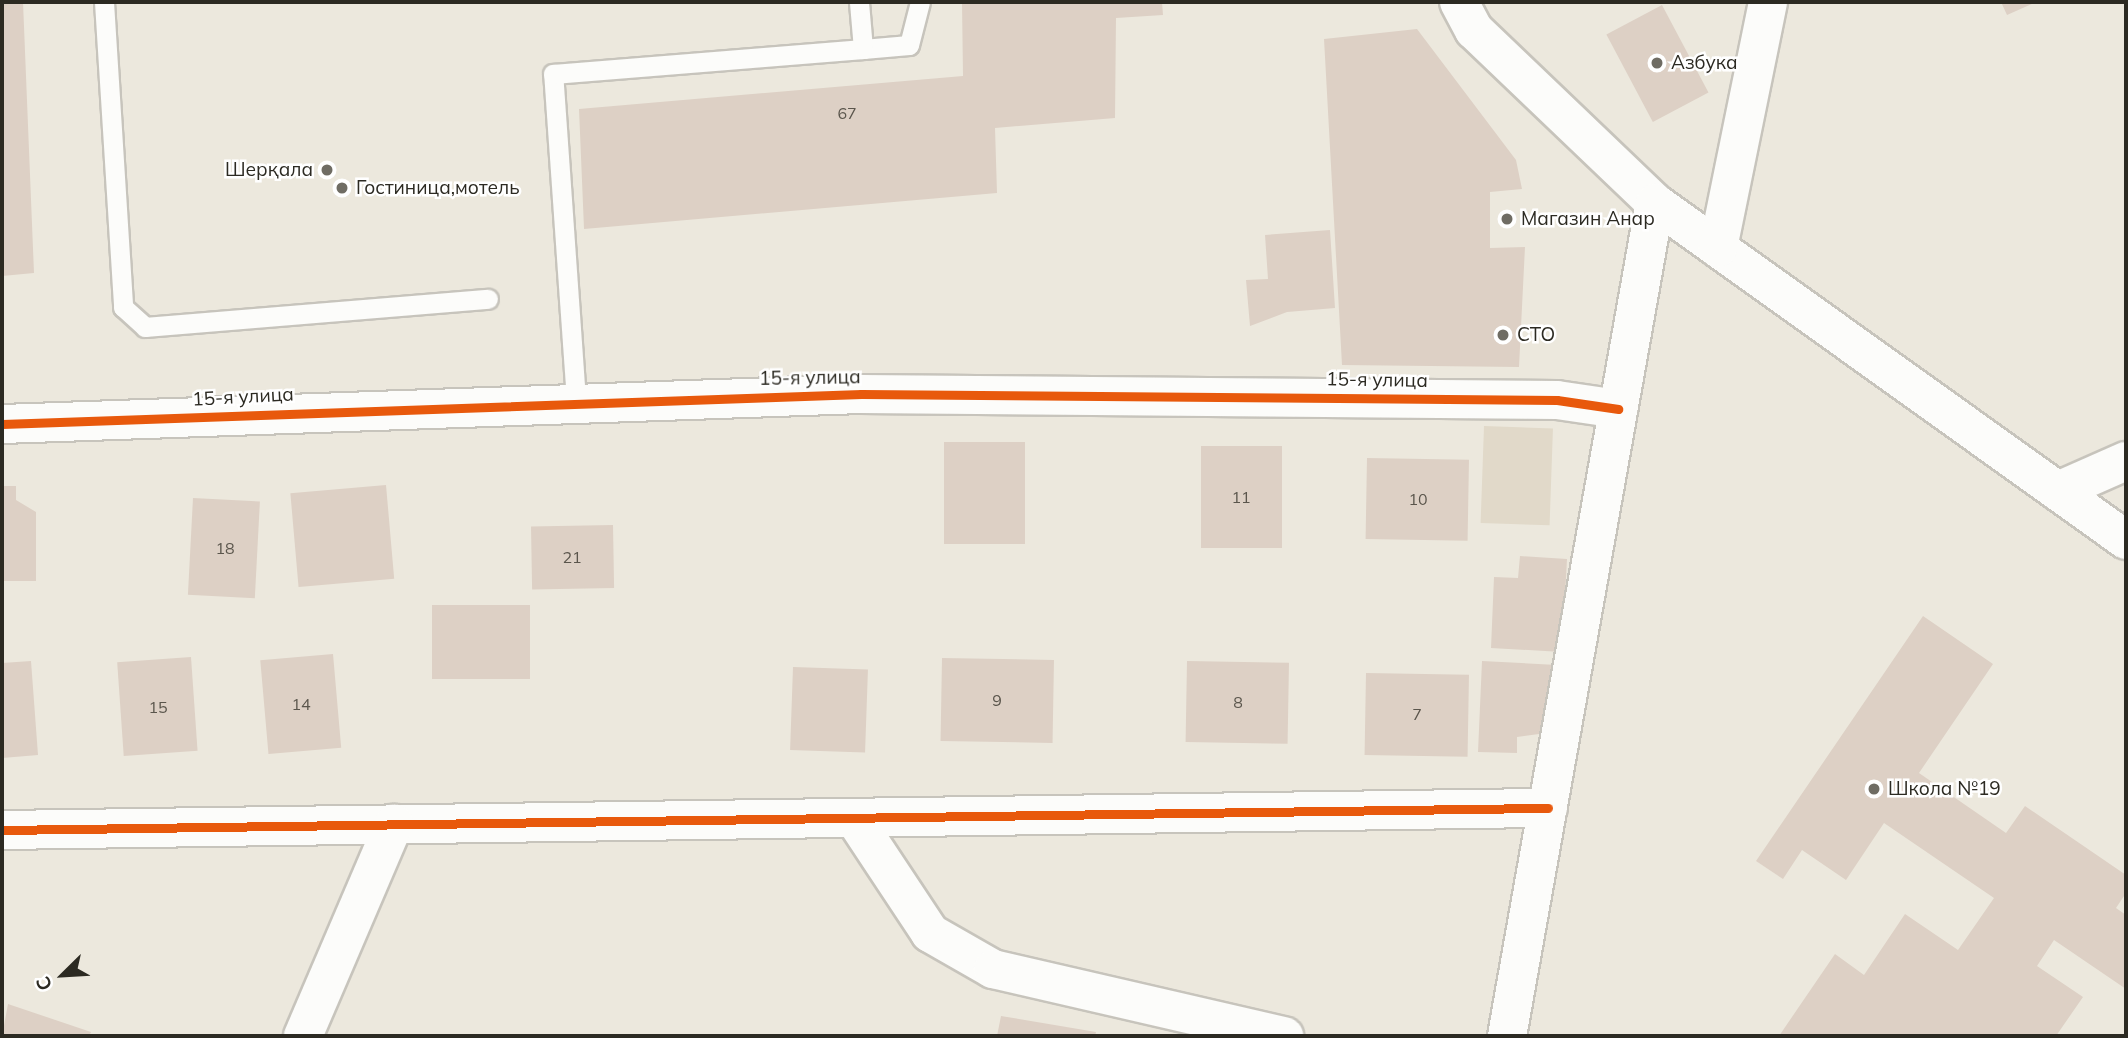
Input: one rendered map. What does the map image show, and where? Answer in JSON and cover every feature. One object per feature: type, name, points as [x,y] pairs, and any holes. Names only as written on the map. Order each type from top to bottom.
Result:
[{"type":"street","points":[[1459,2],[1474,30],[1655,203],[2126,540]]},
{"type":"street","points":[[1718,248],[1768,2]]},
{"type":"street","points":[[1507,1036],[1655,203]]},
{"type":"street","name":"15-я улица","points":[[2,424],[576,400],[1250,397],[1557,400],[1618,409]]},
{"type":"street","points":[[2058,491],[2126,461]]},
{"type":"street","points":[[2,830],[1548,808]]},
{"type":"street","points":[[854,818],[930,933],[993,969],[1284,1036]]},
{"type":"street","points":[[303,1036],[394,824]]},
{"type":"lane","points":[[104,2],[123,307],[145,327],[488,299]]},
{"type":"lane","points":[[859,2],[863,49]]},
{"type":"lane","points":[[576,400],[553,74],[909,45],[920,2]]},
{"type":"shaded area","points":[[1484,426],[1553,428],[1550,525],[1481,523]]},
{"type":"building","points":[[2,2],[23,2],[34,273],[2,276]]},
{"type":"building","points":[[1162,2],[1163,15],[1116,18],[1115,118],[995,128],[997,193],[584,229],[579,109],[963,76],[962,3]]},
{"type":"building","points":[[2001,2],[2036,2],[2007,15]]},
{"type":"building","name":"Азбука","points":[[1662,5],[1708,92],[1653,122],[1606,35]]},
{"type":"building","points":[[1417,29],[1516,160],[1522,189],[1490,192],[1490,248],[1525,247],[1519,367],[1342,365],[1324,39]]},
{"type":"building","points":[[1330,230],[1335,308],[1287,312],[1250,326],[1246,280],[1268,279],[1265,235]]},
{"type":"building","points":[[944,442],[1025,442],[1025,544],[944,544]]},
{"type":"building","points":[[1201,446],[1282,446],[1282,548],[1201,548]]},
{"type":"building","points":[[1367,458],[1469,460],[1468,541],[1366,539]]},
{"type":"building","points":[[386,485],[394,579],[299,587],[290,493]]},
{"type":"building","points":[[2,486],[16,486],[16,500],[36,512],[36,581],[2,581]]},
{"type":"building","points":[[193,498],[260,502],[255,598],[188,595]]},
{"type":"building","points":[[613,525],[614,588],[532,589],[531,526]]},
{"type":"building","points":[[1520,556],[1567,559],[1562,652],[1491,648],[1494,577],[1518,578]]},
{"type":"building","points":[[432,605],[530,605],[530,679],[432,679]]},
{"type":"building","name":"Школа №19","points":[[1923,616],[1993,664],[1919,773],[2006,833],[2025,806],[2126,875],[2126,893],[2116,908],[2126,915],[2126,989],[2054,940],[2037,966],[2083,997],[2056,1036],[1779,1036],[1835,954],[1864,975],[1905,914],[1958,950],[1994,898],[1884,823],[1846,880],[1802,850],[1783,879],[1756,861]]},
{"type":"building","points":[[333,654],[341,748],[268,754],[260,660]]},
{"type":"building","points":[[191,657],[198,751],[124,756],[117,662]]},
{"type":"building","points":[[942,658],[1054,660],[1053,743],[941,741]]},
{"type":"building","points":[[31,661],[38,755],[2,758],[2,663]]},
{"type":"building","points":[[1187,661],[1289,663],[1288,744],[1186,742]]},
{"type":"building","points":[[1482,661],[1557,665],[1554,732],[1517,737],[1517,753],[1478,752]]},
{"type":"building","points":[[793,667],[868,670],[865,753],[790,750]]},
{"type":"building","points":[[1366,673],[1469,675],[1468,757],[1365,755]]},
{"type":"building","points":[[8,1004],[91,1032],[89,1036],[2,1036]]},
{"type":"building","points":[[1001,1016],[1096,1032],[1095,1036],[997,1036]]},
{"type":"cycle path","points":[[2,424],[861,394],[1557,400],[1618,409]]},
{"type":"cycle path","points":[[2,830],[1548,808]]},
{"type":"place","name":"Азбука","points":[[1657,63]]},
{"type":"place","name":"Шерқала","points":[[327,170]]},
{"type":"place","name":"Гостиница,мотель","points":[[342,188]]},
{"type":"place","name":"Магазин Анар","points":[[1507,219]]},
{"type":"place","name":"СТО","points":[[1503,335]]},
{"type":"place","name":"Школа №19","points":[[1874,789]]}]
